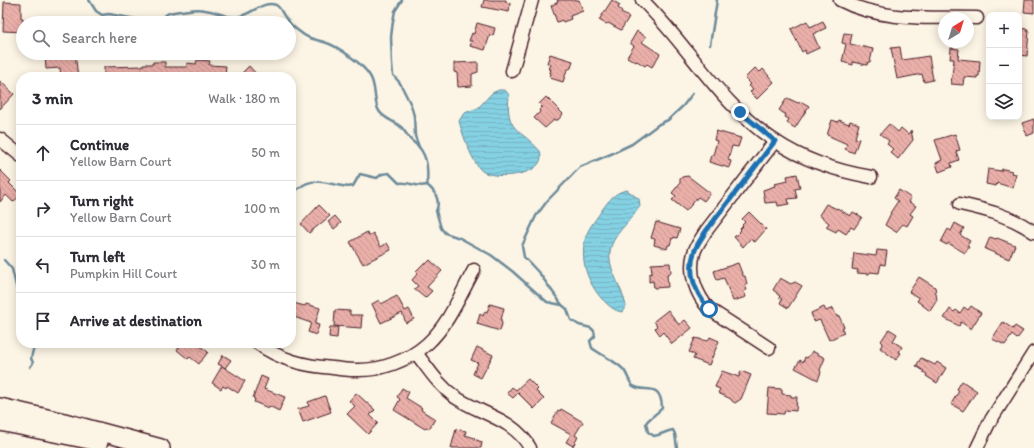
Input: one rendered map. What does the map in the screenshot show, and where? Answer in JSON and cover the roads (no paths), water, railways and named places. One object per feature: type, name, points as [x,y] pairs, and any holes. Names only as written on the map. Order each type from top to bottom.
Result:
[{"type":"highway","points":[[0,408],[64,422],[161,448]]},
{"type":"highway","points":[[0,422],[129,448]]},
{"type":"street","points":[[512,71],[532,0]]},
{"type":"street","points":[[642,0],[726,98],[752,124],[775,141],[798,154],[841,171],[871,177]]},
{"type":"street","points":[[840,0],[854,7],[882,15],[897,17],[977,18]]},
{"type":"street","points":[[0,139],[16,150]]},
{"type":"street","points":[[769,348],[709,309],[697,292],[693,278],[692,266],[694,253],[698,243],[775,141]]},
{"type":"street","points":[[960,204],[987,210],[1008,217],[1034,232]]},
{"type":"street","points":[[265,348],[276,355],[291,361],[318,367],[354,370],[380,367],[399,362],[416,353],[438,332],[446,322],[474,270]]},
{"type":"street","points":[[977,448],[989,423],[1034,352]]},
{"type":"street","points":[[416,353],[441,386],[471,407],[504,422],[517,431],[527,442],[530,448]]},
{"type":"water","points":[[499,90],[505,90],[509,95],[508,107],[509,116],[512,123],[540,151],[541,160],[529,171],[508,175],[488,174],[482,171],[475,162],[465,140],[459,121],[464,113],[478,108],[492,93]]},
{"type":"water","points":[[627,190],[639,199],[640,206],[616,237],[610,253],[610,263],[626,306],[622,312],[611,307],[602,299],[592,285],[588,278],[583,253],[586,236],[593,223],[613,197]]},
{"type":"waterway","points":[[89,0],[96,11],[102,15],[109,14],[120,16]]},
{"type":"waterway","points":[[402,0],[395,11],[391,37],[393,75],[400,83],[411,105],[414,116],[415,136],[419,147]]},
{"type":"waterway","points":[[710,45],[717,0]]},
{"type":"waterway","points":[[240,16],[265,5],[271,4],[276,5],[284,16]]},
{"type":"waterway","points":[[164,16],[168,13],[193,9],[228,16]]},
{"type":"waterway","points":[[296,29],[308,37],[330,44],[343,51],[367,71],[372,80],[379,111],[401,127],[422,151],[427,165],[427,185],[436,196],[438,204],[436,211],[441,228],[445,233],[460,238],[491,255],[512,271],[547,302],[562,305],[567,309],[571,320],[579,325],[591,328],[594,331],[595,336],[590,341],[592,348],[623,369],[626,372],[629,381],[636,388],[651,389],[658,394],[661,399],[662,408],[646,423],[648,432],[654,436],[673,430],[677,448]]},
{"type":"waterway","points":[[562,305],[540,274],[524,257],[522,246],[536,216],[548,200],[580,167],[632,144],[659,124],[668,120],[683,106],[693,93]]},
{"type":"waterway","points":[[296,190],[307,183],[312,182],[323,182],[347,187],[353,186],[360,174],[377,178],[382,174],[389,173],[399,183],[419,186],[427,185]]},
{"type":"waterway","points":[[4,260],[12,269],[16,286]]},
{"type":"waterway","points":[[30,367],[33,363],[31,358],[33,350],[36,348]]}]
